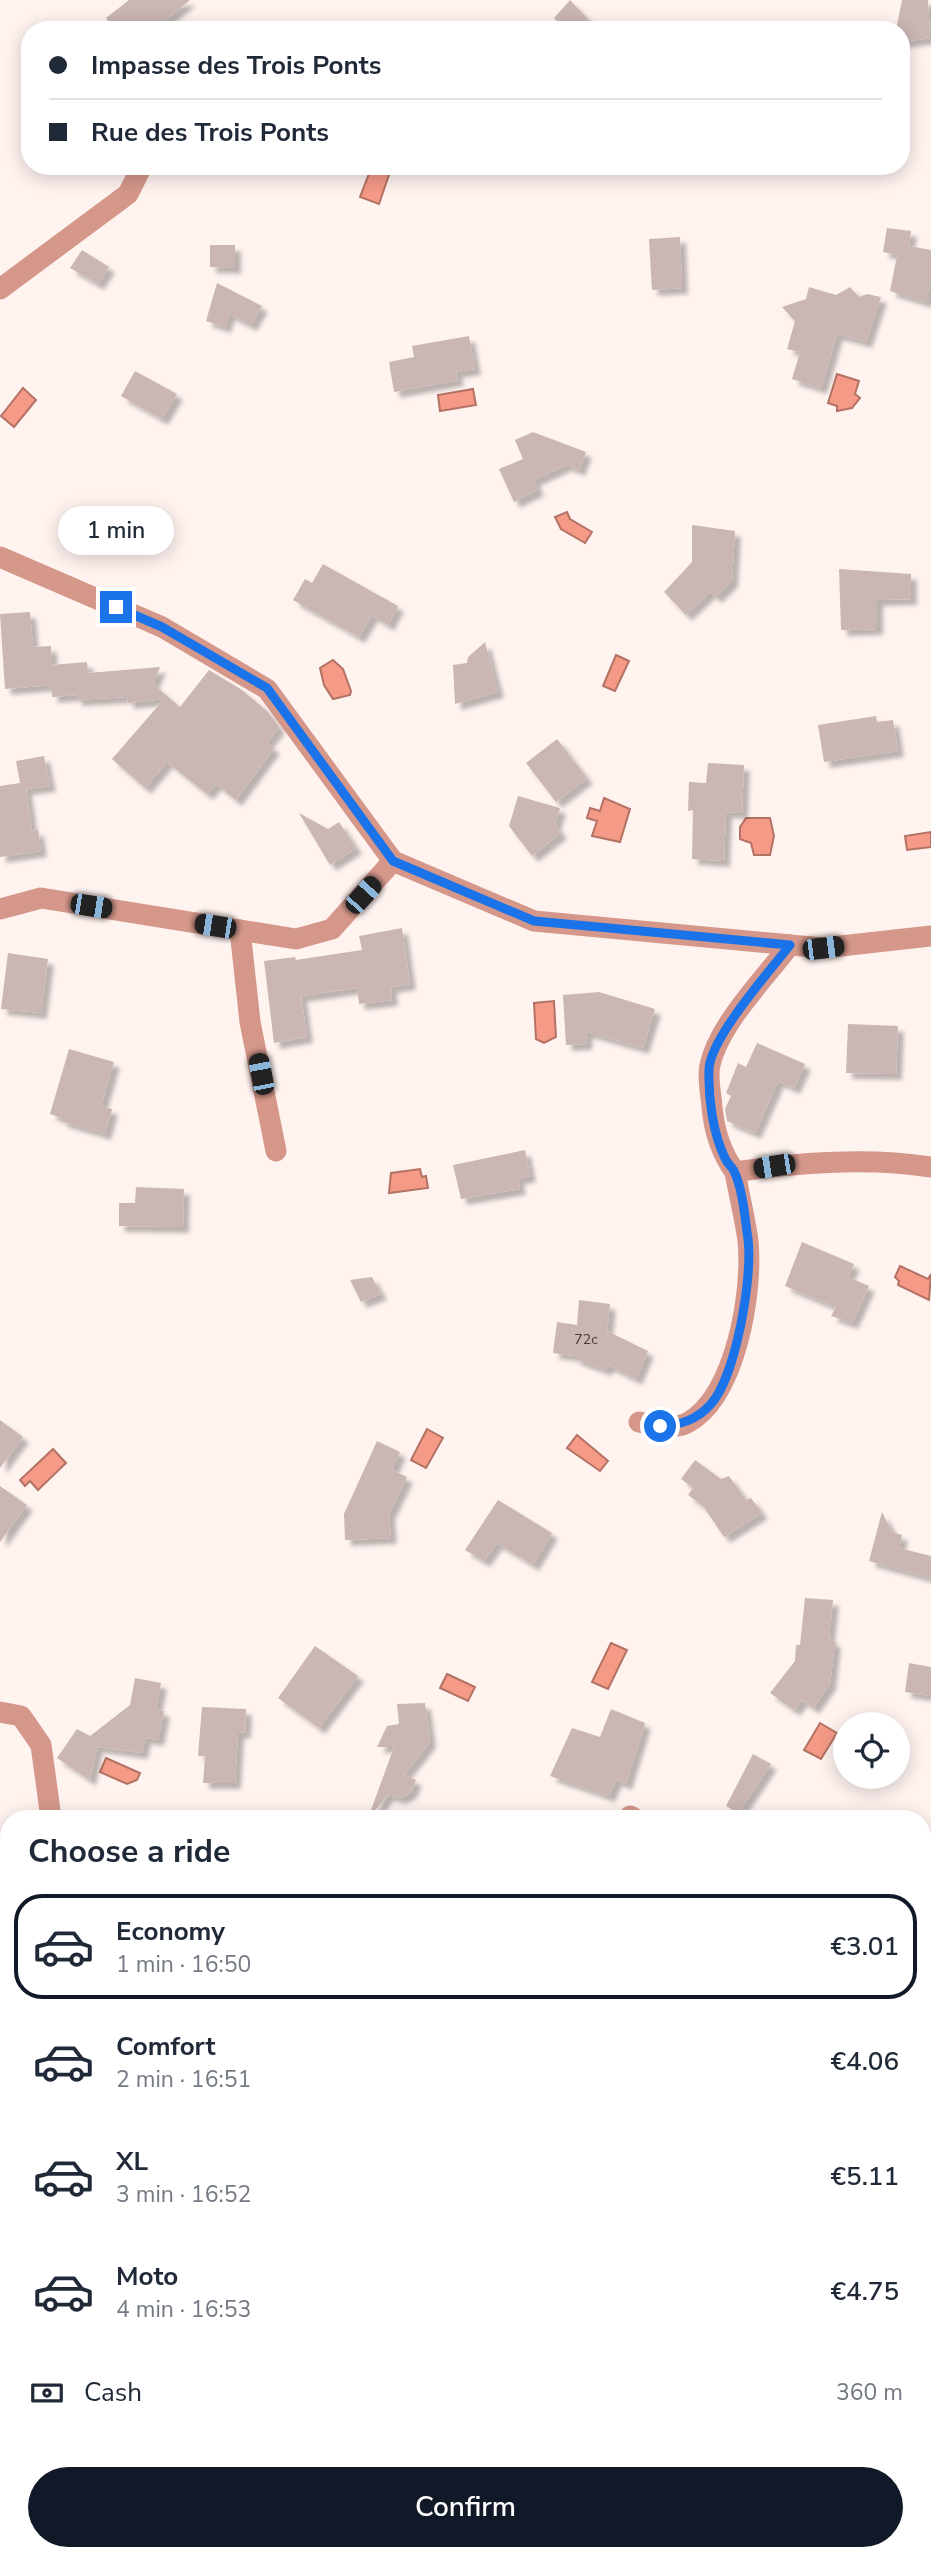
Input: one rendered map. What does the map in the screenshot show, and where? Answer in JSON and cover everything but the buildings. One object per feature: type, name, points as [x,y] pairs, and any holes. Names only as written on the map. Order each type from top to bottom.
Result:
[{"type":"street","points":[[0,289],[128,194],[138,175]]},
{"type":"street","points":[[0,557],[162,627],[267,688],[393,861],[534,921],[823,948],[931,936]]},
{"type":"street","points":[[0,909],[41,898],[296,939],[332,929],[393,861]]},
{"type":"street","points":[[240,930],[250,1022],[276,1151]]},
{"type":"street","points":[[639,1422],[660,1426],[685,1424],[712,1403],[730,1366],[744,1311],[748,1243],[735,1172],[725,1158],[713,1117],[709,1068],[716,1048],[739,1013],[790,945]]},
{"type":"street","points":[[735,1172],[794,1163],[905,1163],[931,1167]]},
{"type":"street","points":[[0,1712],[22,1716],[41,1745],[50,1810]]},
{"type":"shaded area","points":[[369,175],[389,175],[379,204],[360,197]]},
{"type":"shaded area","points":[[837,374],[859,381],[855,394],[860,398],[852,408],[837,411],[837,406],[828,403]]},
{"type":"shaded area","points":[[23,388],[36,400],[14,427],[1,416]]},
{"type":"shaded area","points":[[473,389],[476,405],[440,411],[438,395]]},
{"type":"shaded area","points":[[567,512],[570,519],[592,532],[585,543],[561,529],[555,517]]},
{"type":"shaded area","points":[[616,655],[629,661],[615,691],[603,686]]},
{"type":"shaded area","points":[[333,660],[343,669],[351,691],[350,695],[333,699],[324,685],[320,668]]},
{"type":"shaded area","points":[[604,798],[630,809],[620,842],[592,836],[597,821],[587,818],[590,808],[600,811]]},
{"type":"shaded area","points":[[746,818],[770,818],[774,836],[770,855],[754,855],[751,843],[740,839],[740,827]]},
{"type":"shaded area","points":[[931,832],[931,847],[907,850],[905,836]]},
{"type":"shaded area","points":[[554,1001],[556,1037],[544,1043],[536,1039],[534,1003]]},
{"type":"shaded area","points":[[420,1169],[422,1177],[426,1176],[428,1188],[389,1193],[391,1173]]},
{"type":"shaded area","points":[[900,1266],[928,1279],[931,1274],[929,1300],[898,1285],[899,1281],[895,1277]]},
{"type":"shaded area","points":[[427,1429],[443,1438],[426,1468],[411,1460]]},
{"type":"shaded area","points":[[577,1435],[608,1461],[600,1471],[567,1448]]},
{"type":"shaded area","points":[[53,1449],[66,1463],[38,1490],[30,1481],[25,1486],[20,1480]]},
{"type":"shaded area","points":[[611,1643],[627,1650],[608,1689],[592,1682]]},
{"type":"shaded area","points":[[447,1674],[475,1687],[468,1701],[440,1688]]},
{"type":"shaded area","points":[[820,1723],[833,1731],[833,1740],[821,1759],[804,1750]]},
{"type":"shaded area","points":[[106,1758],[140,1773],[137,1780],[127,1784],[100,1772]]},
{"type":"route","points":[[116,607],[162,627],[267,688],[393,861],[534,921],[790,945],[747,1001],[716,1048],[709,1068],[713,1117],[725,1158],[735,1172],[748,1243],[744,1311],[730,1366],[712,1403],[685,1424],[660,1426]]}]
